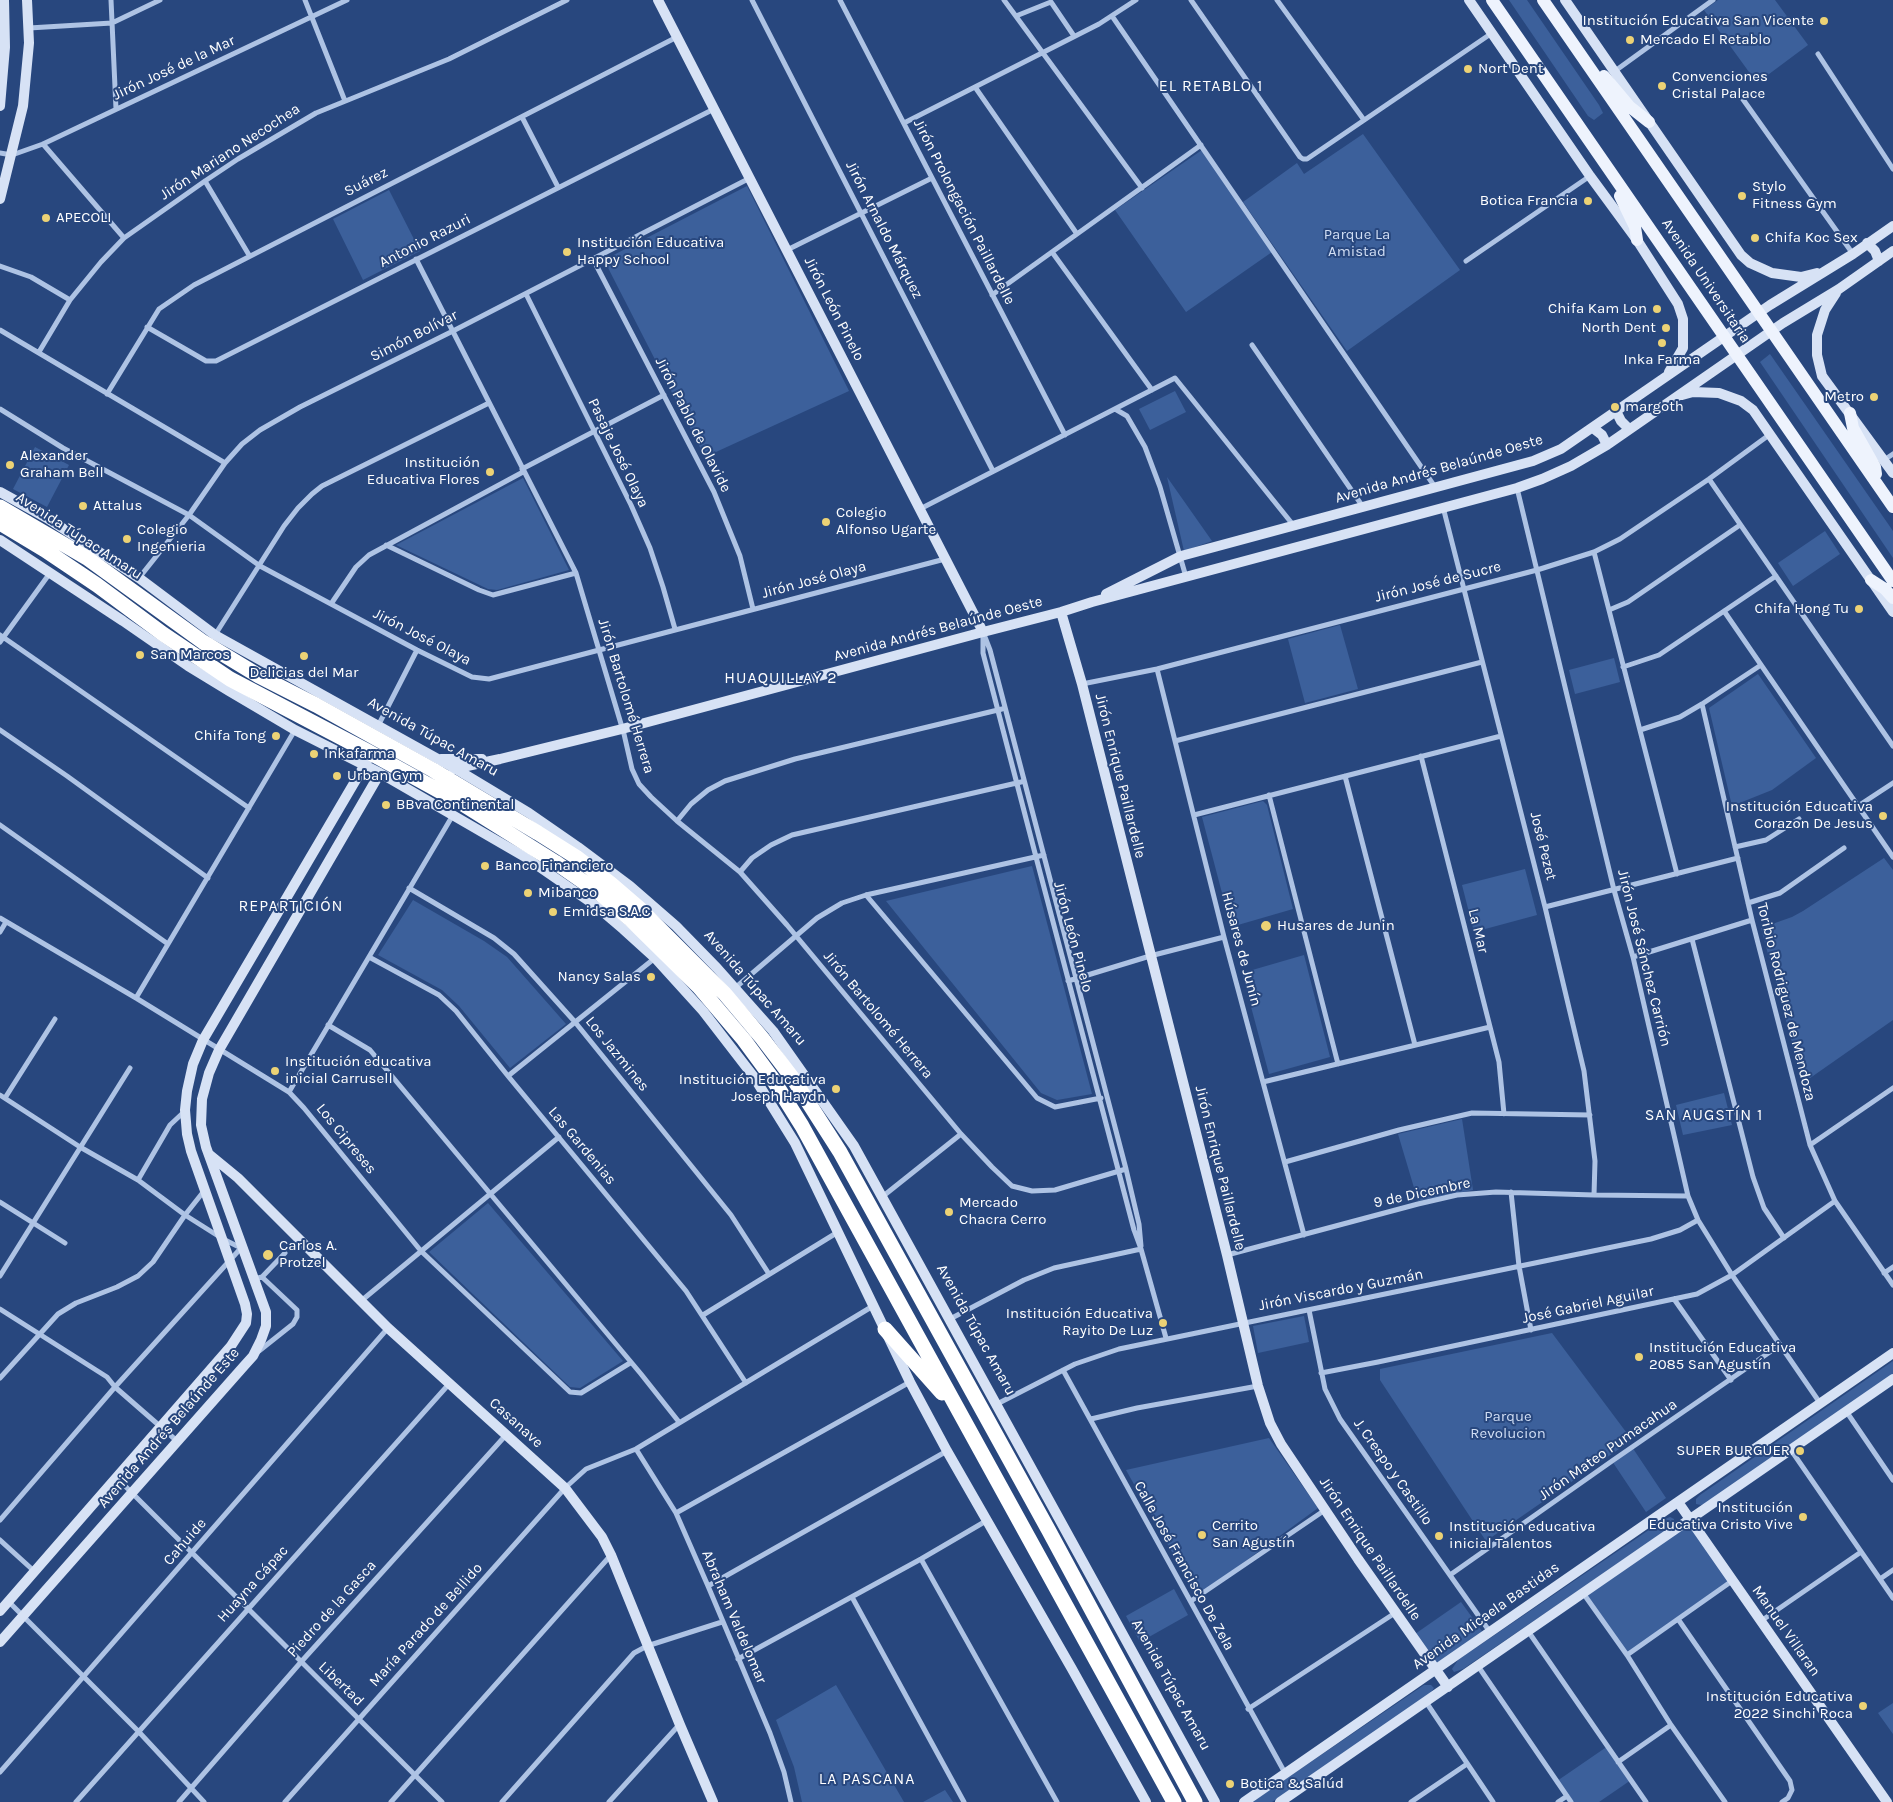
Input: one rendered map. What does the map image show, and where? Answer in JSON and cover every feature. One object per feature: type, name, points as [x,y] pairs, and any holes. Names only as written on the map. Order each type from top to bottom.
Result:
[{"type":"highway","name":"Avenida Túpac Amaru","points":[[0,507],[87,558],[203,642],[405,763],[469,808],[555,862],[598,892],[655,942],[715,1005],[772,1078],[802,1126],[1174,1802]]},
{"type":"highway","name":"Avenida Túpac Amaru","points":[[0,523],[97,585],[163,634],[230,679],[369,760],[436,764],[611,884],[662,929],[710,978],[744,1016],[784,1066],[812,1106],[851,1172],[1195,1802]]},
{"type":"highway","points":[[885,1329],[959,1412]]},
{"type":"main road","name":"Avenida Universitaria","points":[[1492,0],[1893,581]]},
{"type":"main road","name":"Avenida Universitaria","points":[[1543,0],[1893,507]]},
{"type":"main road","points":[[1583,59],[1598,69],[1630,107],[1649,122]]},
{"type":"main road","points":[[1612,172],[1620,196],[1635,227],[1637,240]]},
{"type":"main road","points":[[1850,414],[1853,428],[1875,467],[1877,484]]},
{"type":"main road","points":[[1871,580],[1885,589],[1893,598]]},
{"type":"street","points":[[0,106],[5,47],[4,0]]},
{"type":"street","points":[[0,199],[23,106],[28,70],[29,28],[26,0]]},
{"type":"street","points":[[111,0],[116,109]]},
{"type":"street","points":[[29,28],[112,23],[160,0]]},
{"type":"street","points":[[305,0],[345,101]]},
{"type":"street","name":"Jirón José de la Mar","points":[[12,156],[42,144],[347,0]]},
{"type":"street","name":"Jirón Mariano Necochea","points":[[39,352],[70,300],[124,238],[238,159],[316,112],[449,59],[567,0]]},
{"type":"street","name":"Jirón León Pinelo","points":[[658,0],[988,640],[1126,1169],[1139,1224],[1141,1249]]},
{"type":"street","name":"Jirón Arnaldo Márquez","points":[[752,0],[993,471]]},
{"type":"street","name":"Jirón Prolongación Paillardelle","points":[[840,0],[1065,435]]},
{"type":"street","points":[[1004,0],[1142,188]]},
{"type":"street","points":[[904,123],[1112,16],[1136,0]]},
{"type":"street","points":[[1191,0],[1300,157],[1306,159],[1492,33]]},
{"type":"street","points":[[1277,0],[1364,120]]},
{"type":"street","points":[[1470,0],[1590,176],[1637,240],[1678,304],[1683,319],[1683,348],[1665,377]]},
{"type":"street","points":[[1566,0],[1741,255],[1760,268],[1782,275],[1801,277],[1825,271]]},
{"type":"street","points":[[1615,71],[1713,0]]},
{"type":"street","points":[[1016,16],[1052,1],[1074,36]]},
{"type":"street","points":[[1112,16],[1435,487]]},
{"type":"street","name":"Suárez","points":[[107,394],[159,310],[194,285],[677,37]]},
{"type":"street","points":[[1818,54],[1893,169]]},
{"type":"street","points":[[975,87],[1077,234]]},
{"type":"street","points":[[1742,98],[1853,254]]},
{"type":"street","name":"Antonio Razuri","points":[[148,327],[206,361],[216,362],[714,108]]},
{"type":"street","points":[[522,117],[558,187]]},
{"type":"street","points":[[42,144],[124,238]]},
{"type":"street","points":[[992,295],[1201,145]]},
{"type":"street","points":[[0,153],[12,156]]},
{"type":"street","points":[[1466,261],[1590,176]]},
{"type":"street","name":"Simón Bolívar","points":[[139,578],[189,515],[225,463],[242,444],[260,430],[300,407],[526,294],[750,178]]},
{"type":"street","points":[[787,250],[932,178]]},
{"type":"street","points":[[205,181],[249,256]]},
{"type":"street","name":"Avenida Andrés Belaúnde Oeste","points":[[1092,602],[1181,556],[1533,461],[1561,449],[1760,312],[1892,229]]},
{"type":"street","points":[[1867,244],[1875,251],[1879,261]]},
{"type":"street","name":"Avenida Andrés Belaúnde Oeste","points":[[436,764],[456,768],[622,729],[1517,488],[1571,466],[1607,445],[1772,330],[1839,289],[1893,251]]},
{"type":"street","points":[[1052,252],[1152,390]]},
{"type":"street","name":"Jirón Bartolomé Herrera","points":[[416,259],[576,573],[632,769],[639,784],[677,821],[740,872],[796,936],[961,1134],[1012,1186],[1032,1191],[1055,1190],[1126,1169]]},
{"type":"street","name":"Jirón Pablo de Olavide","points":[[594,259],[714,492],[740,556],[754,609]]},
{"type":"street","points":[[0,266],[31,277],[70,300]]},
{"type":"street","points":[[1839,289],[1825,310],[1819,325],[1817,355],[1822,376],[1893,474]]},
{"type":"street","name":"Pasaje José Olaya","points":[[526,294],[650,548],[664,587],[674,629]]},
{"type":"street","points":[[0,330],[225,463]]},
{"type":"street","points":[[1252,345],[1363,507]]},
{"type":"street","points":[[920,509],[1175,378],[1294,527]]},
{"type":"street","points":[[1676,396],[1709,391],[1725,394],[1741,401],[1753,410],[1893,612]]},
{"type":"street","points":[[330,604],[356,567],[369,554],[594,431],[664,395]]},
{"type":"street","points":[[215,635],[284,526],[298,508],[322,486],[489,403]]},
{"type":"street","points":[[1115,408],[1127,416],[1145,447],[1160,487],[1186,577]]},
{"type":"street","name":"Jirón José Olaya","points":[[0,409],[63,448],[189,515],[260,566],[417,650],[472,677],[489,679],[946,558]]},
{"type":"street","points":[[1616,411],[1621,421],[1629,429]]},
{"type":"street","points":[[1593,428],[1602,435],[1607,445]]},
{"type":"street","name":"Jirón José de Sucre","points":[[1082,684],[1157,668],[1537,570],[1594,552],[1620,539],[1709,479],[1769,434]]},
{"type":"street","points":[[1884,460],[1893,454]]},
{"type":"street","points":[[1709,479],[1893,746]]},
{"type":"street","name":"Jirón José Sánchez Carrión","points":[[1517,488],[1614,890],[1633,957],[1688,1196],[1698,1220],[1732,1275],[1820,1403]]},
{"type":"street","name":"Avenida Túpac Amaru","points":[[0,492],[47,518],[139,578],[215,635],[378,726],[436,764]]},
{"type":"street","name":"José Pezet","points":[[1442,507],[1545,907],[1584,1071],[1595,1161],[1594,1195]]},
{"type":"street","points":[[1609,610],[1628,602],[1740,524]]},
{"type":"street","name":"Avenida Túpac Amaru","points":[[0,540],[188,666],[295,730],[369,760],[380,773],[525,857],[596,906],[655,958],[704,1011],[754,1077],[795,1143],[910,1382],[986,1521],[1072,1669],[1146,1802]]},
{"type":"street","points":[[386,545],[493,595],[576,573]]},
{"type":"street","points":[[1594,552],[1677,874]]},
{"type":"street","points":[[0,642],[2,636],[50,573]]},
{"type":"street","points":[[1624,666],[1659,655],[1776,576]]},
{"type":"street","points":[[1724,611],[1893,857]]},
{"type":"street","name":"Jirón Enrique Paillardelle","points":[[1061,612],[1082,684],[1227,1256],[1258,1386],[1270,1423],[1325,1510],[1448,1686]]},
{"type":"street","name":"Jirón León Pinelo","points":[[983,632],[983,653],[1068,981],[1134,1230],[1166,1338]]},
{"type":"street","points":[[2,636],[249,808]]},
{"type":"street","points":[[378,726],[417,650]]},
{"type":"street","points":[[1176,741],[1482,662]]},
{"type":"street","points":[[1640,730],[1680,717],[1760,665]]},
{"type":"street","name":"Húsares de Junín","points":[[1157,668],[1224,937],[1304,1235]]},
{"type":"street","name":"Toribio Rodriguez de Mendoza","points":[[1702,704],[1752,920],[1810,1145],[1835,1201],[1893,1285]]},
{"type":"street","points":[[677,821],[691,804],[725,781],[795,759],[1005,708]]},
{"type":"street","points":[[0,730],[68,776],[208,878]]},
{"type":"street","points":[[136,998],[295,730]]},
{"type":"street","points":[[1194,815],[1501,736]]},
{"type":"street","name":"La Mar","points":[[1421,756],[1499,1062],[1504,1114]]},
{"type":"street","name":"Avenida Andrés Belaúnde Oeste","points":[[436,764],[500,759]]},
{"type":"street","name":"Avenida Andrés Belaúnde Este","points":[[0,1611],[231,1346],[246,1323],[248,1314],[245,1304],[190,1150],[185,1110],[193,1064],[203,1040],[369,760]]},
{"type":"street","points":[[380,773],[405,763]]},
{"type":"street","name":"Avenida Túpac Amaru","points":[[456,768],[554,830],[630,886],[676,926],[735,988],[788,1051],[854,1146],[1215,1802]]},
{"type":"street","name":"Avenida Andrés Belaúnde Este","points":[[0,1642],[253,1356],[262,1340],[266,1326],[266,1312],[258,1278],[241,1248],[208,1154],[201,1124],[202,1099],[209,1073],[219,1050],[380,773]]},
{"type":"street","points":[[1345,776],[1415,1045]]},
{"type":"street","points":[[740,872],[752,858],[771,845],[792,836],[1025,781]]},
{"type":"street","points":[[1858,806],[1893,783]]},
{"type":"street","points":[[1270,795],[1338,1064]]},
{"type":"street","points":[[288,1092],[453,814]]},
{"type":"street","points":[[1735,847],[1766,840],[1799,819]]},
{"type":"street","points":[[0,825],[168,944]]},
{"type":"street","points":[[1748,903],[1780,893],[1844,848]]},
{"type":"street","points":[[735,988],[816,918],[842,903],[866,895],[1044,855]]},
{"type":"street","points":[[1545,907],[1738,858]]},
{"type":"street","name":"Los Jazmines","points":[[409,888],[504,945],[575,1022],[731,1215],[769,1274]]},
{"type":"street","points":[[866,895],[1037,1098],[1055,1107],[1106,1097]]},
{"type":"street","name":"Los Cipreses","points":[[0,918],[136,998],[288,1092],[304,1108],[421,1252],[570,1392],[581,1393],[630,1363]]},
{"type":"street","points":[[1633,957],[1752,920]]},
{"type":"street","points":[[0,932],[6,922]]},
{"type":"street","points":[[1068,981],[1150,956],[1224,937]]},
{"type":"street","points":[[1692,939],[1753,1177],[1764,1208],[1784,1238]]},
{"type":"street","name":"Las Gardenias","points":[[369,957],[446,1000],[686,1290],[746,1383]]},
{"type":"street","points":[[508,1076],[655,958]]},
{"type":"street","points":[[0,1520],[241,1248],[185,1215],[138,1180],[80,1147],[2,1097],[55,1019]]},
{"type":"street","points":[[328,1025],[370,1050],[641,1374],[678,1422]]},
{"type":"street","points":[[1263,1082],[1490,1027]]},
{"type":"street","points":[[0,1276],[130,1068]]},
{"type":"street","points":[[1810,1145],[1893,1088]]},
{"type":"street","points":[[138,1180],[170,1125],[185,1110]]},
{"type":"street","points":[[1284,1162],[1399,1130],[1472,1113],[1590,1115]]},
{"type":"street","points":[[882,1197],[961,1134]]},
{"type":"street","points":[[361,1301],[559,1137]]},
{"type":"street","name":"Casanave","points":[[190,1150],[203,1151],[238,1178],[388,1328],[565,1488],[602,1537],[611,1555],[713,1802]]},
{"type":"street","points":[[0,1378],[58,1314],[76,1303],[118,1287],[138,1276],[153,1262],[204,1191]]},
{"type":"street","points":[[1511,1192],[1519,1266],[1531,1330]]},
{"type":"street","name":"9 de Dicembre","points":[[1227,1256],[1457,1195],[1511,1192],[1688,1196]]},
{"type":"street","name":"José Gabriel Aguilar","points":[[1321,1373],[1697,1294],[1732,1275],[1835,1201]]},
{"type":"street","points":[[0,1202],[65,1243]]},
{"type":"street","name":"Jirón Viscardo y Guzmán","points":[[997,1404],[1063,1370],[1102,1353],[1242,1322],[1309,1310],[1650,1239],[1680,1230],[1698,1220]]},
{"type":"street","points":[[703,1315],[839,1232]]},
{"type":"street","points":[[950,1319],[1024,1280],[1054,1268],[1141,1249]]},
{"type":"street","points":[[253,1356],[293,1324],[297,1317],[297,1310],[258,1278],[285,1253]]},
{"type":"street","points":[[1884,1273],[1893,1267]]},
{"type":"street","points":[[1674,1299],[1731,1380]]},
{"type":"street","name":"María Parado de Bellido","points":[[285,1802],[565,1488],[586,1469],[636,1449],[678,1422],[874,1306]]},
{"type":"street","points":[[0,1308],[107,1378],[115,1388],[178,1441]]},
{"type":"street","name":"J. Crespo y Castillo","points":[[1309,1310],[1325,1389],[1340,1419],[1490,1632]]},
{"type":"street","name":"Cahuide","points":[[0,1772],[388,1328]]},
{"type":"street","name":"Jirón Mateo Pumacahua","points":[[1450,1575],[1780,1345]]},
{"type":"street","name":"Avenida Micaela Bastidas","points":[[1244,1802],[1893,1353]]},
{"type":"street","name":"Calle José Francisco De Zela","points":[[1063,1370],[1285,1774]]},
{"type":"street","points":[[1280,1802],[1893,1379]]},
{"type":"street","points":[[676,1513],[910,1382]]},
{"type":"street","name":"Huayna Cápac","points":[[76,1802],[449,1383]]},
{"type":"street","points":[[1090,1419],[1136,1408],[1258,1386]]},
{"type":"street","points":[[1846,1411],[1893,1480]]},
{"type":"street","name":"Piedro de la Gasca","points":[[179,1802],[301,1662],[506,1434]]},
{"type":"street","name":"Abraham Valdelomar","points":[[636,1449],[676,1513],[773,1741],[784,1772],[791,1802]]},
{"type":"street","points":[[1791,1450],[1893,1598]]},
{"type":"street","points":[[708,1586],[947,1451]]},
{"type":"street","name":"Libertad","points":[[117,1477],[442,1802]]},
{"type":"street","name":"Manuel Villaran","points":[[1678,1502],[1887,1802]]},
{"type":"street","points":[[1190,1601],[1325,1510]]},
{"type":"street","points":[[738,1659],[921,1559],[986,1521]]},
{"type":"street","points":[[0,1540],[34,1572]]},
{"type":"street","points":[[1761,1621],[1861,1552]]},
{"type":"street","points":[[391,1802],[611,1555]]},
{"type":"street","points":[[921,1559],[1057,1802]]},
{"type":"street","points":[[1880,1579],[1893,1570]]},
{"type":"street","points":[[1627,1656],[1733,1581]]},
{"type":"street","points":[[1583,1593],[1725,1802]]},
{"type":"street","points":[[852,1597],[964,1802]]},
{"type":"street","points":[[8,1601],[139,1732],[204,1802]]},
{"type":"street","points":[[1248,1709],[1396,1612]]},
{"type":"street","points":[[1678,1619],[1790,1781],[1792,1790],[1788,1798],[1782,1802]]},
{"type":"street","points":[[502,1802],[634,1653],[648,1646],[722,1622]]},
{"type":"street","points":[[1528,1631],[1646,1802]]},
{"type":"street","points":[[1478,1666],[1571,1802]]},
{"type":"street","points":[[1426,1702],[1492,1802]]},
{"type":"street","points":[[609,1802],[680,1725]]},
{"type":"street","points":[[1618,1762],[1671,1725]]},
{"type":"street","points":[[1411,1802],[1467,1764]]},
{"type":"street","points":[[1558,1802],[1567,1796]]},
{"type":"green space","points":[[1509,0],[1527,0],[1599,105],[1603,113],[1594,120],[1588,116]]},
{"type":"green space","points":[[1718,0],[1775,0],[1808,45],[1757,83],[1704,10]]},
{"type":"green space","name":"Parque La Amistad","points":[[1363,134],[1460,270],[1347,351],[1243,202],[1297,163],[1304,174]]},
{"type":"green space","points":[[1202,150],[1272,252],[1186,312],[1115,210]]},
{"type":"green space","points":[[747,186],[849,391],[705,457],[604,260]]},
{"type":"green space","points":[[389,190],[420,251],[363,280],[333,219]]},
{"type":"green space","points":[[1770,354],[1893,531],[1893,558],[1760,362]]},
{"type":"green space","points":[[1175,391],[1186,412],[1150,430],[1139,409]]},
{"type":"green space","points":[[35,447],[69,465],[47,507],[13,489]]},
{"type":"green space","points":[[1167,477],[1212,541],[1184,551]]},
{"type":"green space","points":[[523,478],[569,570],[497,590],[488,589],[396,545]]},
{"type":"green space","points":[[1825,531],[1840,554],[1793,586],[1778,563]]},
{"type":"green space","points":[[1340,625],[1358,689],[1305,703],[1288,639]]},
{"type":"green space","points":[[1614,658],[1620,682],[1575,694],[1569,670]]},
{"type":"green space","points":[[1758,674],[1816,758],[1772,790],[1732,806],[1709,708]]},
{"type":"green space","points":[[1263,801],[1267,805],[1293,909],[1231,927],[1202,817]]},
{"type":"green space","points":[[1884,858],[1893,870],[1893,1020],[1803,1083],[1761,928],[1803,911]]},
{"type":"green space","points":[[1032,866],[1092,1094],[1057,1100],[1041,1093],[886,901]]},
{"type":"green space","points":[[1525,869],[1537,915],[1474,932],[1462,885]]},
{"type":"green space","points":[[413,900],[484,941],[507,957],[566,1024],[510,1068],[459,1006],[442,990],[378,955]]},
{"type":"green space","points":[[1304,955],[1330,1057],[1269,1074],[1242,973]]},
{"type":"green space","points":[[1724,1093],[1732,1125],[1683,1135],[1676,1105]]},
{"type":"green space","points":[[1462,1119],[1473,1190],[1418,1201],[1398,1134]]},
{"type":"green space","points":[[488,1203],[623,1361],[580,1388],[570,1387],[429,1252]]},
{"type":"green space","points":[[1304,1316],[1309,1342],[1258,1353],[1253,1326]]},
{"type":"green space","name":"Parque Revolucion","points":[[1552,1333],[1632,1440],[1486,1541],[1380,1380],[1380,1369]]},
{"type":"green space","points":[[1893,1361],[1893,1374],[1706,1504],[1696,1504],[1696,1499],[1700,1495]]},
{"type":"green space","points":[[1269,1438],[1318,1508],[1199,1595],[1195,1593],[1126,1470]]},
{"type":"green space","points":[[1632,1447],[1666,1498],[1646,1512],[1612,1461]]},
{"type":"green space","points":[[1670,1517],[1674,1519],[1674,1524],[1670,1528],[1463,1669],[1454,1672],[1452,1669],[1458,1660]]},
{"type":"green space","points":[[1690,1519],[1733,1581],[1627,1655],[1583,1593]]},
{"type":"green space","points":[[1174,1589],[1188,1615],[1140,1642],[1126,1616]]},
{"type":"green space","points":[[1461,1602],[1484,1634],[1438,1666],[1415,1634]]},
{"type":"green space","name":"LA PASCANA","points":[[836,1685],[904,1802],[802,1802],[794,1767],[776,1720]]},
{"type":"green space","points":[[1424,1685],[1431,1685],[1434,1688],[1429,1695],[1272,1802],[1252,1802]]},
{"type":"green space","points":[[1893,1703],[1893,1734],[1878,1713]]},
{"type":"green space","points":[[1608,1746],[1631,1780],[1599,1802],[1571,1802],[1557,1781]]},
{"type":"green space","name":"LA PASCANA","points":[[945,1790],[953,1802],[923,1802]]},
{"type":"place","name":"Institución Educativa San Vicente","points":[[1824,21]]},
{"type":"place","name":"Mercado El Retablo","points":[[1630,40]]},
{"type":"place","name":"Nort Dent","points":[[1468,69]]},
{"type":"place","name":"Convenciones Cristal Palace","points":[[1662,86]]},
{"type":"place","name":"Stylo Fitness Gym","points":[[1742,196]]},
{"type":"place","name":"Botica Francia","points":[[1588,201]]},
{"type":"place","name":"APECOLI","points":[[46,218]]},
{"type":"place","name":"Chifa Koc Sex","points":[[1755,238]]},
{"type":"place","name":"Institución Educativa Happy School","points":[[567,252]]},
{"type":"place","name":"Chifa Kam Lon","points":[[1657,309]]},
{"type":"place","name":"North Dent","points":[[1666,328]]},
{"type":"place","name":"Inka Farma","points":[[1662,343]]},
{"type":"place","name":"Metro","points":[[1874,397]]},
{"type":"place","name":"margoth","points":[[1615,407]]},
{"type":"place","name":"Alexander Graham Bell","points":[[10,465]]},
{"type":"place","name":"Institución Educativa Flores","points":[[490,472]]},
{"type":"place","name":"Attalus","points":[[83,506]]},
{"type":"place","name":"Colegio Alfonso Ugarte","points":[[826,522]]},
{"type":"place","name":"Colegio Ingenieria","points":[[127,539]]},
{"type":"place","name":"Chifa Hong Tu","points":[[1859,609]]},
{"type":"place","name":"San Marcos","points":[[140,655]]},
{"type":"place","name":"Delicias del Mar","points":[[304,656]]},
{"type":"place","name":"Chifa Tong","points":[[276,736]]},
{"type":"place","name":"Inkafarma","points":[[314,754]]},
{"type":"place","name":"Urban Gym","points":[[337,776]]},
{"type":"place","name":"BBva Continental","points":[[386,805]]},
{"type":"place","name":"Institución Educativa Corazon De Jesus","points":[[1883,816]]},
{"type":"place","name":"Banco Financiero","points":[[485,866]]},
{"type":"place","name":"Mibanco","points":[[528,893]]},
{"type":"place","name":"Emidsa S.A.C","points":[[553,912]]},
{"type":"place","name":"Husares de Junin","points":[[1266,926]]},
{"type":"place","name":"Nancy Salas","points":[[651,977]]},
{"type":"place","name":"Institución educativa inicial Carrusell","points":[[275,1071]]},
{"type":"place","name":"Institución Educativa Joseph Haydn","points":[[836,1089]]},
{"type":"place","name":"Mercado Chacra Cerro","points":[[949,1212]]},
{"type":"place","name":"Carlos A. Protzel","points":[[268,1255]]},
{"type":"place","name":"Institución Educativa Rayito De Luz","points":[[1163,1323]]},
{"type":"place","name":"Institución Educativa 2085 San Agustín","points":[[1639,1357]]},
{"type":"place","name":"SUPER BURGUER","points":[[1800,1451]]},
{"type":"place","name":"Institución Educativa Cristo Vive","points":[[1803,1517]]},
{"type":"place","name":"Cerrito San Agustín","points":[[1202,1535]]},
{"type":"place","name":"Institución educativa inicial Talentos","points":[[1439,1536]]},
{"type":"place","name":"Institución Educativa 2022 Sinchi Roca","points":[[1863,1706]]},
{"type":"place","name":"Botica & Salúd","points":[[1230,1784]]},
{"type":"district","name":"EL RETABLO 1","points":[[1211,86]]},
{"type":"district","name":"HUAQUILLAY 2","points":[[781,678]]},
{"type":"district","name":"REPARTICIÓN","points":[[291,906]]},
{"type":"district","name":"SAN AUGSTÍN 1","points":[[1704,1115]]},
{"type":"district","name":"LA PASCANA","points":[[867,1779]]}]
